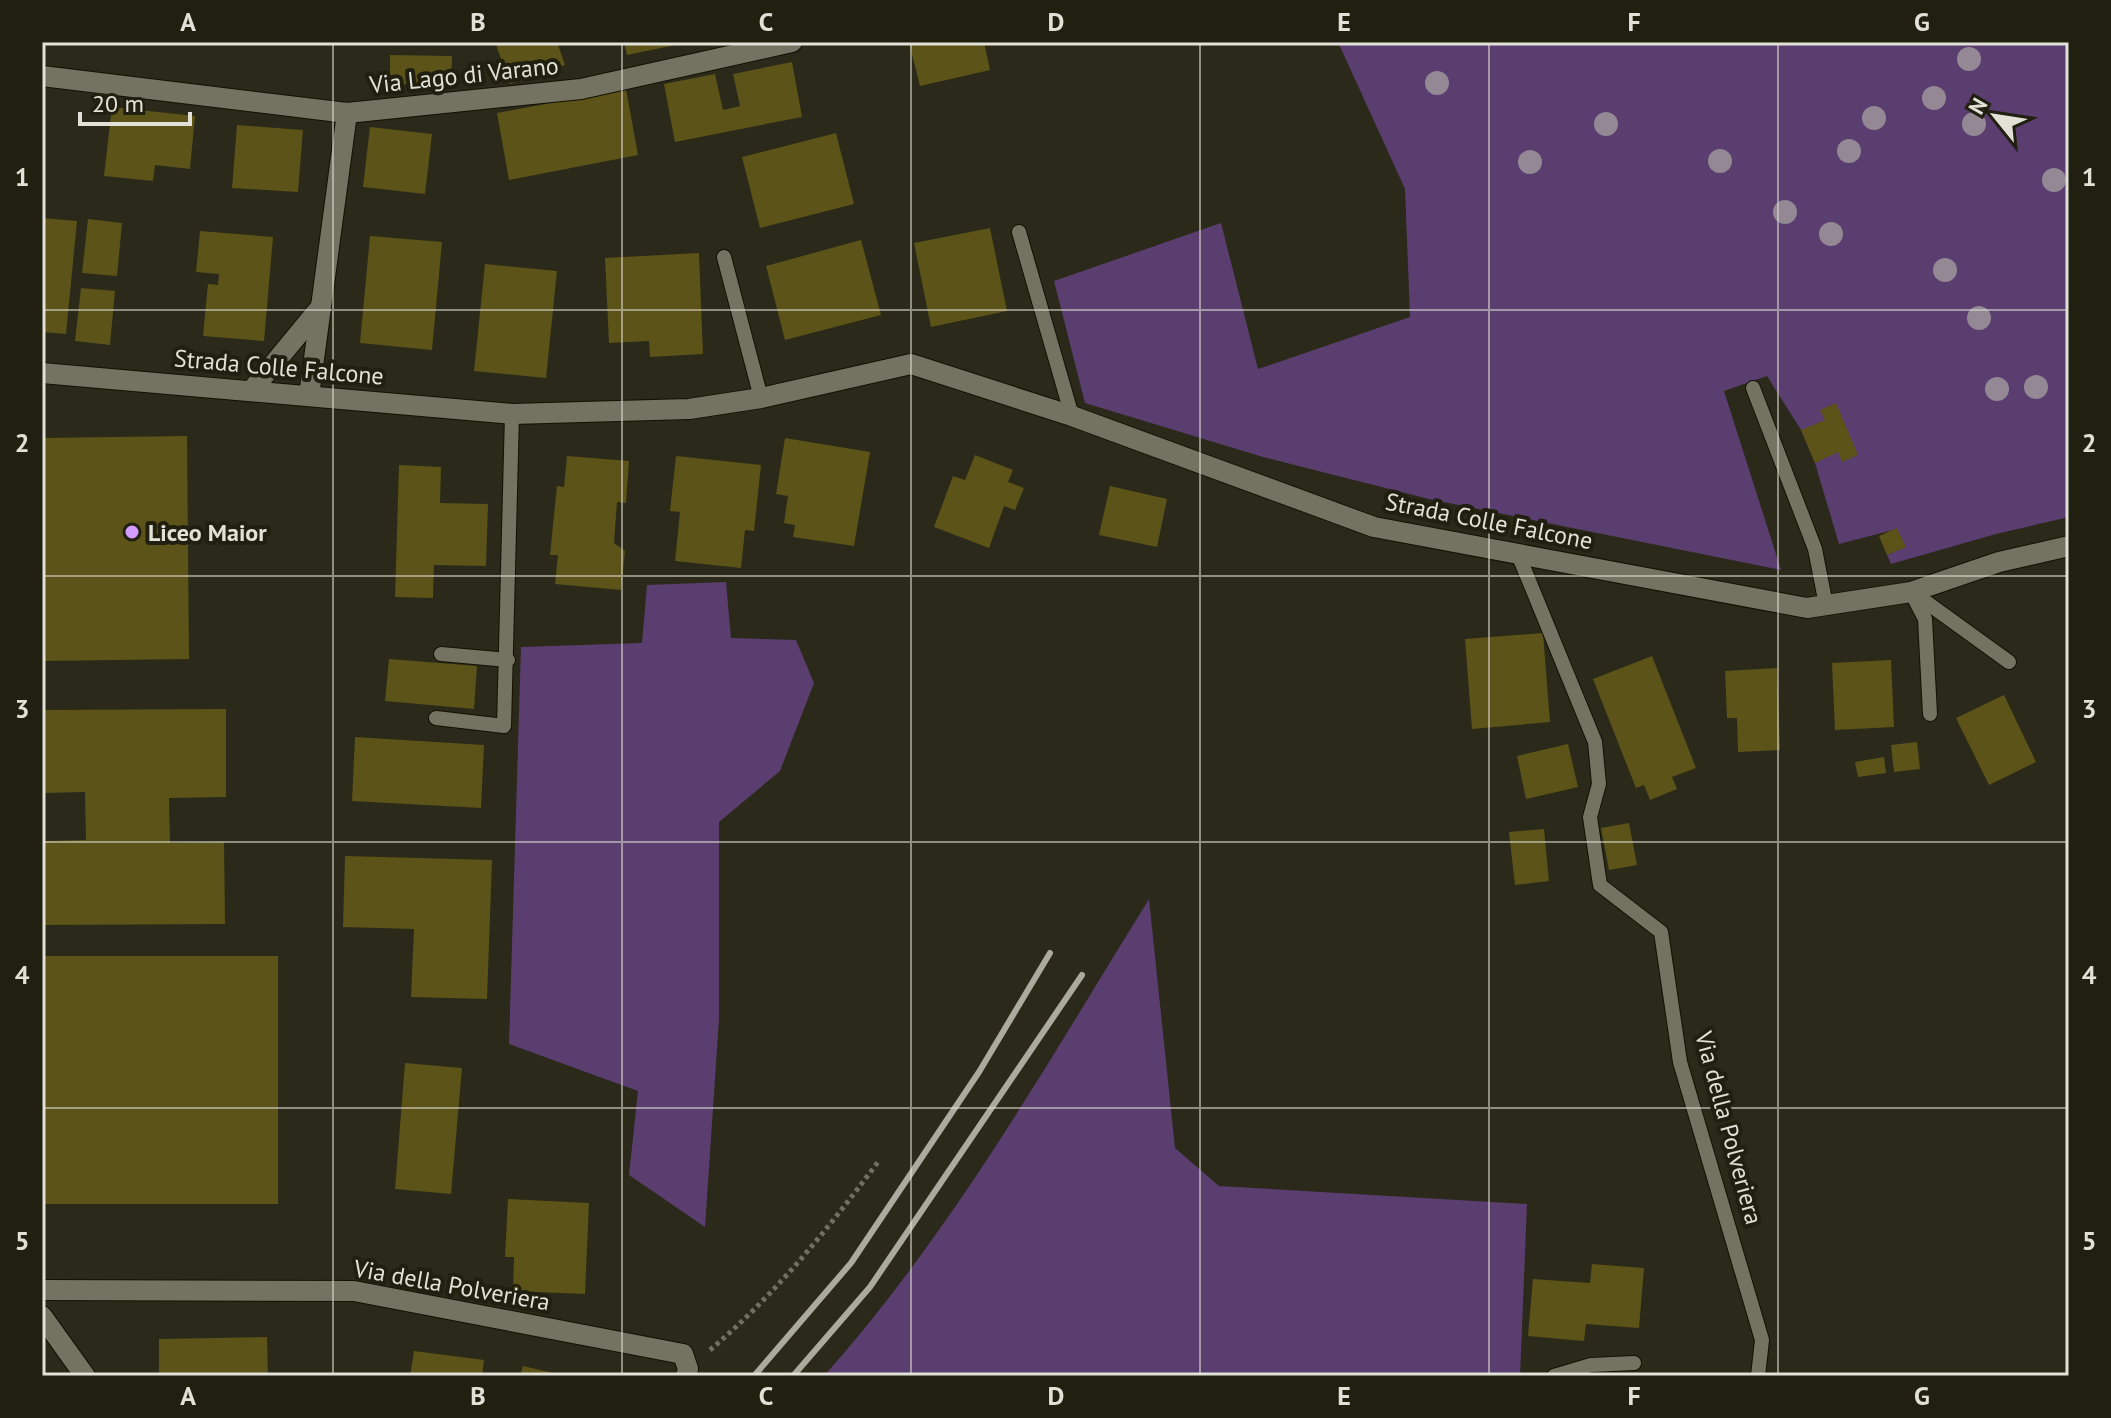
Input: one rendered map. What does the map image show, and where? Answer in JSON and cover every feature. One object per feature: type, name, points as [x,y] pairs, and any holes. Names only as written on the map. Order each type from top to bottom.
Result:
[{"type":"street","name":"Via Lago di Varano","points":[[42,76],[347,113],[581,89],[792,42]]},
{"type":"street","points":[[309,396],[347,113]]},
{"type":"street","points":[[252,390],[320,308]]},
{"type":"street","name":"Strada Colle Falcone","points":[[42,373],[512,414],[689,409],[761,398],[911,364],[1072,416],[1374,527],[1807,608],[1911,592],[1999,562],[2069,546]]},
{"type":"street","name":"Via della Polveriera","points":[[42,1290],[354,1291],[683,1354],[687,1372]]},
{"type":"street","points":[[42,1316],[85,1376]]},
{"type":"lane","points":[[1019,232],[1072,416]]},
{"type":"lane","points":[[724,257],[761,398]]},
{"type":"lane","points":[[1753,388],[1815,549],[1826,605]]},
{"type":"lane","points":[[436,718],[504,726],[512,414]]},
{"type":"lane","name":"Via della Polveriera","points":[[1518,554],[1595,742],[1599,784],[1590,817],[1600,885],[1661,932],[1680,1062],[1762,1340],[1758,1376]]},
{"type":"lane","points":[[1911,592],[2009,662]]},
{"type":"lane","points":[[1911,592],[1925,619],[1930,714]]},
{"type":"lane","points":[[441,654],[508,660]]},
{"type":"lane","points":[[1554,1376],[1591,1365],[1634,1363]]},
{"type":"path","points":[[687,1372],[768,1296],[821,1238],[878,1162]]},
{"type":"shaded area","points":[[1338,42],[2069,42],[2069,517],[1891,564],[1887,555],[1905,547],[1897,529],[1839,544],[1815,463],[1801,430],[1767,376],[1724,391],[1781,570],[1429,499],[1263,457],[1085,403],[1054,281],[1221,223],[1258,369],[1410,317],[1405,189]]},
{"type":"shaded area","points":[[726,582],[731,638],[796,640],[814,683],[780,771],[719,822],[719,1019],[705,1227],[629,1175],[638,1091],[509,1044],[521,647],[642,643],[647,585]]},
{"type":"shaded area","points":[[1149,899],[1175,1148],[1219,1186],[1527,1204],[1520,1376],[824,1376],[915,1264],[997,1145]]},
{"type":"building","points":[[495,42],[557,42],[565,65],[510,84]]},
{"type":"building","points":[[624,42],[684,42],[685,43],[627,55]]},
{"type":"building","points":[[909,42],[984,42],[990,70],[920,86]]},
{"type":"building","points":[[390,55],[452,56],[451,85],[390,84]]},
{"type":"building","points":[[792,62],[802,117],[675,142],[664,84],[715,74],[723,110],[740,106],[733,74]]},
{"type":"building","points":[[626,89],[638,155],[509,180],[497,113]]},
{"type":"building","points":[[112,107],[195,116],[190,169],[155,165],[153,181],[104,176]]},
{"type":"building","points":[[237,125],[303,130],[298,192],[232,188]]},
{"type":"building","points":[[370,127],[432,134],[425,194],[363,187]]},
{"type":"building","points":[[836,133],[854,204],[760,228],[742,157]]},
{"type":"building","points":[[42,218],[77,221],[66,334],[42,332]]},
{"type":"building","points":[[88,219],[122,223],[117,276],[82,273]]},
{"type":"building","points":[[990,228],[1007,311],[931,327],[914,243]]},
{"type":"building","points":[[200,231],[273,237],[264,341],[203,336],[208,284],[218,285],[219,274],[196,272]]},
{"type":"building","points":[[370,236],[442,242],[432,350],[360,343]]},
{"type":"building","points":[[861,240],[881,315],[785,340],[766,266]]},
{"type":"building","points":[[699,253],[703,354],[650,357],[649,341],[609,343],[605,258]]},
{"type":"building","points":[[485,264],[557,271],[546,378],[474,371]]},
{"type":"building","points":[[81,288],[115,291],[110,345],[75,341]]},
{"type":"building","points":[[1836,403],[1858,455],[1842,462],[1838,452],[1815,463],[1801,430],[1825,420],[1820,410]]},
{"type":"building","name":"Liceo Maior","points":[[187,436],[189,659],[42,661],[42,438]]},
{"type":"building","points":[[785,438],[870,452],[854,546],[793,537],[795,525],[784,523],[788,496],[776,494]]},
{"type":"building","points":[[975,455],[1013,470],[1008,482],[1024,488],[1015,510],[1004,506],[989,548],[934,527],[953,476],[965,480]]},
{"type":"building","points":[[567,456],[629,461],[626,503],[617,502],[614,543],[625,551],[621,590],[555,584],[558,555],[550,555],[557,486],[564,487]]},
{"type":"building","points":[[676,456],[761,465],[754,531],[745,530],[741,568],[675,561],[680,512],[670,511]]},
{"type":"building","points":[[399,465],[441,467],[440,503],[488,504],[486,566],[434,565],[433,598],[395,597]]},
{"type":"building","points":[[1110,486],[1167,499],[1157,547],[1099,535]]},
{"type":"building","points":[[1897,528],[1906,547],[1887,555],[1879,536]]},
{"type":"building","points":[[1543,633],[1550,722],[1472,729],[1465,639]]},
{"type":"building","points":[[1652,656],[1696,768],[1672,777],[1677,789],[1650,800],[1644,785],[1636,788],[1593,679]]},
{"type":"building","points":[[389,659],[477,666],[474,709],[385,701]]},
{"type":"building","points":[[1891,660],[1894,727],[1835,730],[1832,663]]},
{"type":"building","points":[[1777,668],[1780,750],[1738,752],[1737,718],[1727,718],[1725,671]]},
{"type":"building","points":[[2004,695],[2036,762],[1989,785],[1956,718]]},
{"type":"building","points":[[226,709],[226,797],[169,798],[170,843],[224,842],[225,924],[42,925],[42,841],[86,840],[85,792],[42,793],[42,710]]},
{"type":"building","points":[[355,737],[484,745],[481,808],[352,801]]},
{"type":"building","points":[[1917,742],[1920,769],[1894,772],[1891,745]]},
{"type":"building","points":[[1568,744],[1578,787],[1526,799],[1517,756]]},
{"type":"building","points":[[1884,757],[1886,773],[1858,777],[1855,762]]},
{"type":"building","points":[[1629,823],[1637,865],[1609,870],[1601,828]]},
{"type":"building","points":[[1544,829],[1549,881],[1515,885],[1509,832]]},
{"type":"building","points":[[345,856],[492,860],[487,999],[411,997],[414,929],[343,927]]},
{"type":"building","points":[[42,956],[278,956],[278,1204],[42,1204]]},
{"type":"building","points":[[405,1063],[462,1068],[451,1194],[395,1189]]},
{"type":"building","points":[[508,1199],[589,1203],[585,1294],[513,1291],[514,1257],[505,1257]]},
{"type":"building","points":[[1592,1264],[1644,1268],[1639,1328],[1586,1324],[1584,1341],[1528,1336],[1533,1279],[1590,1283]]},
{"type":"building","points":[[267,1337],[268,1376],[159,1376],[159,1339]]},
{"type":"building","points":[[414,1351],[484,1360],[482,1376],[410,1376]]},
{"type":"building","points":[[523,1366],[562,1375],[562,1376],[520,1376]]},
{"type":"railway","points":[[754,1376],[851,1263],[979,1072],[1050,953]]},
{"type":"railway","points":[[793,1376],[870,1287],[1082,975]]},
{"type":"place","name":"Liceo Maior","points":[[132,532]]}]
